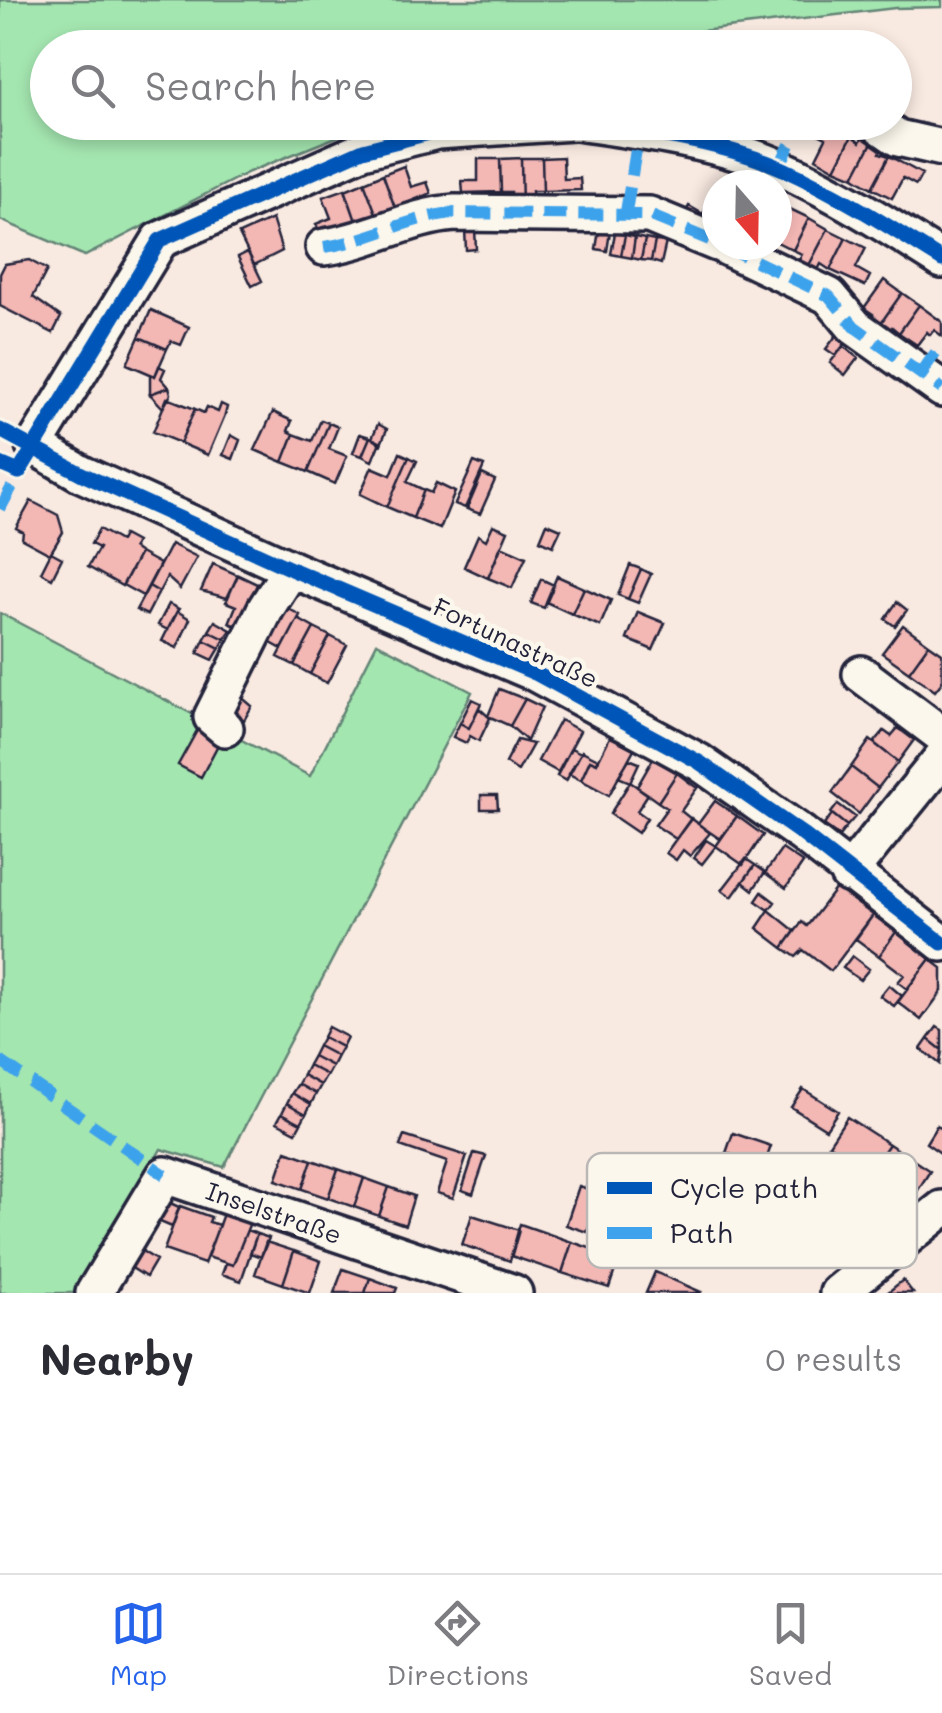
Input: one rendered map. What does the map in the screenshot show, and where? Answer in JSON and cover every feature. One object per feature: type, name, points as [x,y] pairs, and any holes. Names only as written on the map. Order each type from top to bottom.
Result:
[{"type":"street","name":"Fortunastraße","points":[[404,140],[363,150],[160,240],[34,446],[82,474],[291,569],[535,673],[683,754],[802,834],[848,874],[942,943]]},
{"type":"street","points":[[673,140],[780,168],[868,213],[942,260]]},
{"type":"street","points":[[907,140],[942,148]]},
{"type":"street","points":[[324,248],[358,242],[428,214],[455,212],[649,215],[702,237]]},
{"type":"street","points":[[754,260],[829,296],[855,328],[942,389]]},
{"type":"street","points":[[226,728],[212,717],[266,608],[291,569]]},
{"type":"street","points":[[861,674],[942,735]]},
{"type":"street","points":[[848,874],[942,758]]},
{"type":"street","name":"Inselstraße","points":[[94,1293],[165,1174],[514,1293]]},
{"type":"street","points":[[917,1230],[942,1210]]},
{"type":"street","points":[[838,1293],[869,1268]]},
{"type":"green space","points":[[0,0],[942,0],[942,7],[895,8],[710,30],[30,30],[30,140],[329,140],[249,172],[85,256],[0,220]]},
{"type":"green space","points":[[0,613],[310,776],[377,643],[472,692],[224,1167],[161,1149],[78,1293],[0,1293]]},
{"type":"building","points":[[825,140],[850,140],[835,169],[816,158]]},
{"type":"building","points":[[850,140],[873,140],[854,177],[835,169]]},
{"type":"building","points":[[873,140],[886,140],[880,153],[889,156],[872,188],[854,177]]},
{"type":"building","points":[[889,156],[922,174],[916,185],[903,178],[892,198],[872,188]]},
{"type":"building","points":[[563,157],[564,179],[580,178],[581,190],[543,191],[542,158]]},
{"type":"building","points":[[521,158],[522,208],[511,208],[511,192],[501,192],[500,159]]},
{"type":"building","points":[[521,158],[542,158],[543,191],[532,191],[533,207],[522,208]]},
{"type":"building","points":[[478,159],[500,159],[501,192],[463,193],[462,181],[478,181]]},
{"type":"building","points":[[404,166],[411,187],[427,182],[431,193],[395,208],[383,174]]},
{"type":"building","points":[[383,174],[395,208],[386,210],[392,225],[382,229],[364,182]]},
{"type":"building","points":[[364,182],[382,229],[372,232],[366,218],[356,221],[345,190]]},
{"type":"building","points":[[345,189],[356,221],[321,235],[316,224],[331,218],[323,197]]},
{"type":"building","points":[[689,206],[702,213],[702,226],[683,217]]},
{"type":"building","points":[[792,210],[809,218],[792,250]]},
{"type":"building","points":[[809,218],[828,229],[805,273],[795,268],[802,254],[793,250]]},
{"type":"building","points":[[272,219],[282,251],[254,265],[239,234]]},
{"type":"building","points":[[475,229],[476,249],[466,250],[465,230]]},
{"type":"building","points":[[828,229],[846,238],[830,270],[821,264],[814,278],[805,273]]},
{"type":"building","points":[[599,230],[610,232],[607,251],[596,249]]},
{"type":"building","points":[[615,233],[625,235],[621,256],[611,254]]},
{"type":"building","points":[[625,235],[635,237],[632,258],[621,256]]},
{"type":"building","points":[[635,237],[645,239],[641,260],[632,258]]},
{"type":"building","points":[[846,238],[866,248],[856,268],[870,276],[865,286],[830,270]]},
{"type":"building","points":[[645,239],[655,241],[651,261],[641,260]]},
{"type":"building","points":[[655,241],[666,242],[661,264],[651,261]]},
{"type":"building","points":[[248,252],[262,281],[252,286],[238,257]]},
{"type":"building","points":[[29,260],[47,270],[33,297],[61,317],[53,333],[0,306],[0,274],[5,264]]},
{"type":"building","points":[[884,280],[902,293],[873,334],[864,327],[873,314],[864,308]]},
{"type":"building","points":[[902,293],[919,305],[899,333],[892,327],[882,340],[873,334]]},
{"type":"building","points":[[919,305],[942,322],[942,336],[934,330],[930,335],[927,332],[917,345],[899,333]]},
{"type":"building","points":[[151,310],[189,327],[181,345],[171,341],[167,349],[139,337]]},
{"type":"building","points":[[839,332],[849,338],[836,356],[826,349]]},
{"type":"building","points":[[139,337],[167,349],[155,376],[127,364]]},
{"type":"building","points":[[843,346],[858,358],[845,375],[830,363]]},
{"type":"building","points":[[159,366],[165,369],[161,378],[169,387],[150,394],[150,374],[155,376]]},
{"type":"building","points":[[169,387],[171,394],[163,408],[150,394]]},
{"type":"building","points":[[167,398],[195,409],[180,443],[153,432]]},
{"type":"building","points":[[221,404],[227,407],[225,415],[208,455],[180,443],[195,409],[204,413],[207,407],[218,412]]},
{"type":"building","points":[[273,412],[292,421],[288,431],[294,434],[283,462],[255,450]]},
{"type":"building","points":[[321,420],[329,423],[308,472],[283,462],[294,434],[312,441]]},
{"type":"building","points":[[329,423],[338,427],[329,449],[347,456],[335,484],[308,472]]},
{"type":"building","points":[[378,424],[387,429],[381,444],[372,438]]},
{"type":"building","points":[[360,434],[370,437],[362,456],[353,453]]},
{"type":"building","points":[[231,435],[240,440],[233,459],[223,455]]},
{"type":"building","points":[[370,437],[380,442],[372,461],[362,456]]},
{"type":"building","points":[[400,453],[409,457],[387,507],[360,494],[372,467],[391,475]]},
{"type":"building","points":[[409,457],[417,461],[407,482],[424,490],[413,518],[387,507]]},
{"type":"building","points":[[474,462],[484,466],[465,508],[455,504]]},
{"type":"building","points":[[482,474],[495,480],[480,514],[467,509]]},
{"type":"building","points":[[436,483],[455,492],[440,529],[413,518],[424,490],[431,493]]},
{"type":"building","points":[[31,501],[58,515],[63,532],[50,554],[22,539],[23,532],[16,528]]},
{"type":"building","points":[[547,523],[561,529],[553,546],[540,540]]},
{"type":"building","points":[[493,525],[508,531],[488,578],[464,567],[478,535],[486,540]]},
{"type":"building","points":[[99,529],[120,541],[123,535],[136,542],[133,548],[140,553],[122,586],[88,567],[99,548],[91,544]]},
{"type":"building","points":[[171,544],[197,557],[180,589],[167,577],[159,592],[149,586]]},
{"type":"building","points":[[501,546],[526,557],[512,588],[488,578]]},
{"type":"building","points":[[51,552],[62,558],[52,578],[41,572]]},
{"type":"building","points":[[140,553],[160,564],[143,596],[123,585]]},
{"type":"building","points":[[213,564],[238,575],[227,598],[201,591]]},
{"type":"building","points":[[630,565],[641,569],[628,599],[618,595]]},
{"type":"building","points":[[641,569],[651,574],[638,603],[628,599]]},
{"type":"building","points":[[238,575],[257,584],[241,628],[229,623],[236,606],[226,602]]},
{"type":"building","points":[[557,576],[584,588],[572,614],[546,602]]},
{"type":"building","points":[[541,579],[554,585],[544,608],[531,603]]},
{"type":"building","points":[[149,586],[159,592],[147,615],[136,610]]},
{"type":"building","points":[[584,588],[611,600],[600,626],[572,614]]},
{"type":"building","points":[[897,602],[907,610],[895,626],[885,619]]},
{"type":"building","points":[[278,603],[300,615],[282,649],[260,637]]},
{"type":"building","points":[[169,604],[179,609],[168,630],[158,625]]},
{"type":"building","points":[[177,611],[190,619],[177,648],[162,641]]},
{"type":"building","points":[[638,612],[665,623],[653,650],[627,639]]},
{"type":"building","points":[[298,619],[314,628],[294,665],[278,657]]},
{"type":"building","points":[[215,621],[231,630],[225,639],[209,631]]},
{"type":"building","points":[[903,625],[929,644],[909,672],[882,653]]},
{"type":"building","points":[[314,628],[330,636],[310,674],[294,665]]},
{"type":"building","points":[[209,631],[225,639],[220,648],[204,640]]},
{"type":"building","points":[[330,636],[347,645],[327,683],[310,674]]},
{"type":"building","points":[[204,640],[220,648],[213,660],[198,653]]},
{"type":"building","points":[[929,644],[942,653],[942,682],[935,691],[909,672]]},
{"type":"building","points":[[499,689],[525,699],[510,726],[488,716]]},
{"type":"building","points":[[239,695],[252,706],[244,720],[222,708]]},
{"type":"building","points":[[472,699],[481,703],[469,728],[460,723]]},
{"type":"building","points":[[525,699],[542,707],[527,741],[510,726]]},
{"type":"building","points":[[479,708],[490,718],[479,741],[470,736],[466,743],[453,737],[460,723],[469,728]]},
{"type":"building","points":[[560,720],[580,731],[558,772],[538,761]]},
{"type":"building","points":[[199,727],[221,739],[201,777],[178,765]]},
{"type":"building","points":[[898,728],[914,740],[898,762],[874,743],[884,731],[891,736]]},
{"type":"building","points":[[610,737],[634,749],[609,795],[581,780],[590,760],[597,763]]},
{"type":"building","points":[[517,740],[533,744],[518,771],[505,763]]},
{"type":"building","points":[[870,740],[898,762],[878,788],[851,767]]},
{"type":"building","points":[[571,748],[581,753],[566,781],[557,776]]},
{"type":"building","points":[[582,751],[598,759],[597,763],[590,760],[581,780],[569,774]]},
{"type":"building","points":[[629,759],[639,763],[630,782],[618,777]]},
{"type":"building","points":[[653,759],[677,773],[658,802],[637,787]]},
{"type":"building","points":[[851,767],[878,788],[859,814],[832,793]]},
{"type":"building","points":[[677,773],[697,788],[681,811],[691,819],[676,839],[655,825],[667,808],[658,802]]},
{"type":"building","points":[[630,782],[648,794],[637,811],[647,818],[638,833],[610,814]]},
{"type":"building","points":[[481,795],[497,795],[498,809],[481,809]]},
{"type":"building","points":[[715,801],[737,816],[720,839],[698,824]]},
{"type":"building","points":[[838,804],[855,817],[847,826],[831,813]]},
{"type":"building","points":[[832,814],[847,826],[839,836],[824,825]]},
{"type":"building","points":[[737,816],[763,835],[743,865],[716,846]]},
{"type":"building","points":[[691,818],[710,833],[690,856],[683,850],[676,860],[666,853]]},
{"type":"building","points":[[706,840],[716,846],[702,864],[694,858]]},
{"type":"building","points":[[782,849],[803,863],[786,888],[765,873]]},
{"type":"building","points":[[746,859],[755,865],[732,897],[722,890]]},
{"type":"building","points":[[755,865],[765,872],[753,890],[743,882]]},
{"type":"building","points":[[836,888],[873,915],[831,971],[803,950],[796,957],[783,948],[802,922],[807,926]]},
{"type":"building","points":[[762,892],[775,902],[769,910],[756,901]]},
{"type":"building","points":[[769,910],[795,931],[783,948],[757,928]]},
{"type":"building","points":[[873,915],[896,932],[879,956],[856,939]]},
{"type":"building","points":[[896,932],[930,959],[907,989],[898,982],[904,975],[879,956]]},
{"type":"building","points":[[852,956],[869,969],[860,980],[843,968]]},
{"type":"building","points":[[930,959],[942,968],[942,991],[921,1020],[898,1002]]},
{"type":"building","points":[[889,985],[902,996],[894,1006],[880,996]]},
{"type":"building","points":[[328,1027],[347,1037],[342,1047],[323,1037]]},
{"type":"building","points":[[937,1027],[942,1030],[942,1050],[928,1039]]},
{"type":"building","points":[[323,1037],[342,1047],[337,1056],[318,1046]]},
{"type":"building","points":[[928,1039],[942,1050],[940,1064],[921,1049]]},
{"type":"building","points":[[318,1046],[337,1056],[332,1066],[313,1056]]},
{"type":"building","points":[[313,1056],[332,1066],[327,1075],[308,1065]]},
{"type":"building","points":[[308,1065],[327,1075],[321,1085],[303,1075]]},
{"type":"building","points":[[303,1075],[321,1085],[316,1094],[298,1084]]},
{"type":"building","points":[[298,1084],[316,1094],[311,1104],[292,1093]]},
{"type":"building","points":[[803,1089],[838,1111],[826,1129],[791,1107]]},
{"type":"building","points":[[292,1093],[311,1104],[306,1114],[287,1103]]},
{"type":"building","points":[[287,1103],[306,1114],[301,1123],[282,1113]]},
{"type":"building","points":[[282,1113],[301,1123],[296,1132],[277,1122]]},
{"type":"building","points":[[847,1117],[889,1144],[883,1153],[844,1153],[829,1144]]},
{"type":"building","points":[[937,1125],[942,1128],[942,1154],[926,1143]]},
{"type":"building","points":[[733,1133],[771,1146],[769,1153],[726,1153]]},
{"type":"building","points":[[404,1136],[467,1156],[453,1198],[437,1193],[447,1162],[400,1146]]},
{"type":"building","points":[[889,1144],[903,1153],[883,1153]]},
{"type":"building","points":[[286,1151],[312,1160],[302,1189],[276,1180]]},
{"type":"building","points":[[474,1153],[486,1156],[473,1194],[462,1190]]},
{"type":"building","points":[[312,1160],[338,1169],[328,1198],[302,1189]]},
{"type":"building","points":[[917,1162],[930,1171],[917,1192]]},
{"type":"building","points":[[338,1169],[364,1178],[354,1207],[328,1198]]},
{"type":"building","points":[[364,1178],[389,1187],[379,1216],[354,1207]]},
{"type":"building","points":[[579,1186],[587,1189],[587,1232],[566,1225]]},
{"type":"building","points":[[389,1187],[414,1196],[405,1225],[379,1216]]},
{"type":"building","points":[[168,1202],[179,1207],[172,1227],[160,1222]]},
{"type":"building","points":[[180,1206],[211,1217],[209,1222],[219,1225],[204,1264],[164,1250]]},
{"type":"building","points":[[224,1211],[251,1220],[233,1265],[207,1257]]},
{"type":"building","points":[[472,1215],[519,1230],[510,1261],[462,1245]]},
{"type":"building","points":[[520,1224],[572,1242],[562,1273],[511,1256]]},
{"type":"building","points":[[247,1230],[257,1234],[241,1281],[222,1274],[226,1263],[233,1265]]},
{"type":"building","points":[[257,1234],[269,1238],[261,1257],[250,1253]]},
{"type":"building","points":[[266,1242],[294,1251],[283,1284],[255,1274]]},
{"type":"building","points":[[572,1242],[587,1247],[587,1268],[616,1268],[609,1288],[562,1273]]},
{"type":"building","points":[[137,1248],[156,1260],[146,1277],[127,1265]]},
{"type":"building","points":[[294,1251],[321,1261],[310,1293],[283,1284]]},
{"type":"building","points":[[343,1269],[370,1278],[365,1293],[334,1293]]},
{"type":"building","points":[[655,1272],[701,1292],[646,1293]]},
{"type":"building","points":[[370,1278],[397,1288],[395,1293],[365,1293]]},
{"type":"building","points":[[903,1280],[913,1293],[887,1293]]},
{"type":"marked path","points":[[626,212],[638,140]]},
{"type":"marked path","points":[[779,167],[792,140]]},
{"type":"marked path","points":[[324,247],[455,213],[649,215],[702,237]]},
{"type":"marked path","points":[[753,260],[829,296],[855,327],[942,389]]},
{"type":"marked path","points":[[921,373],[942,344]]},
{"type":"marked path","points":[[0,509],[23,466]]},
{"type":"marked path","points":[[0,1061],[165,1175]]},
{"type":"cycle path","points":[[0,464],[19,472],[160,240],[363,150],[402,140]]},
{"type":"cycle path","points":[[684,140],[781,168],[843,199],[942,260]]},
{"type":"cycle path","points":[[0,430],[82,474],[291,569],[535,673],[699,762],[802,834],[942,943]]}]
